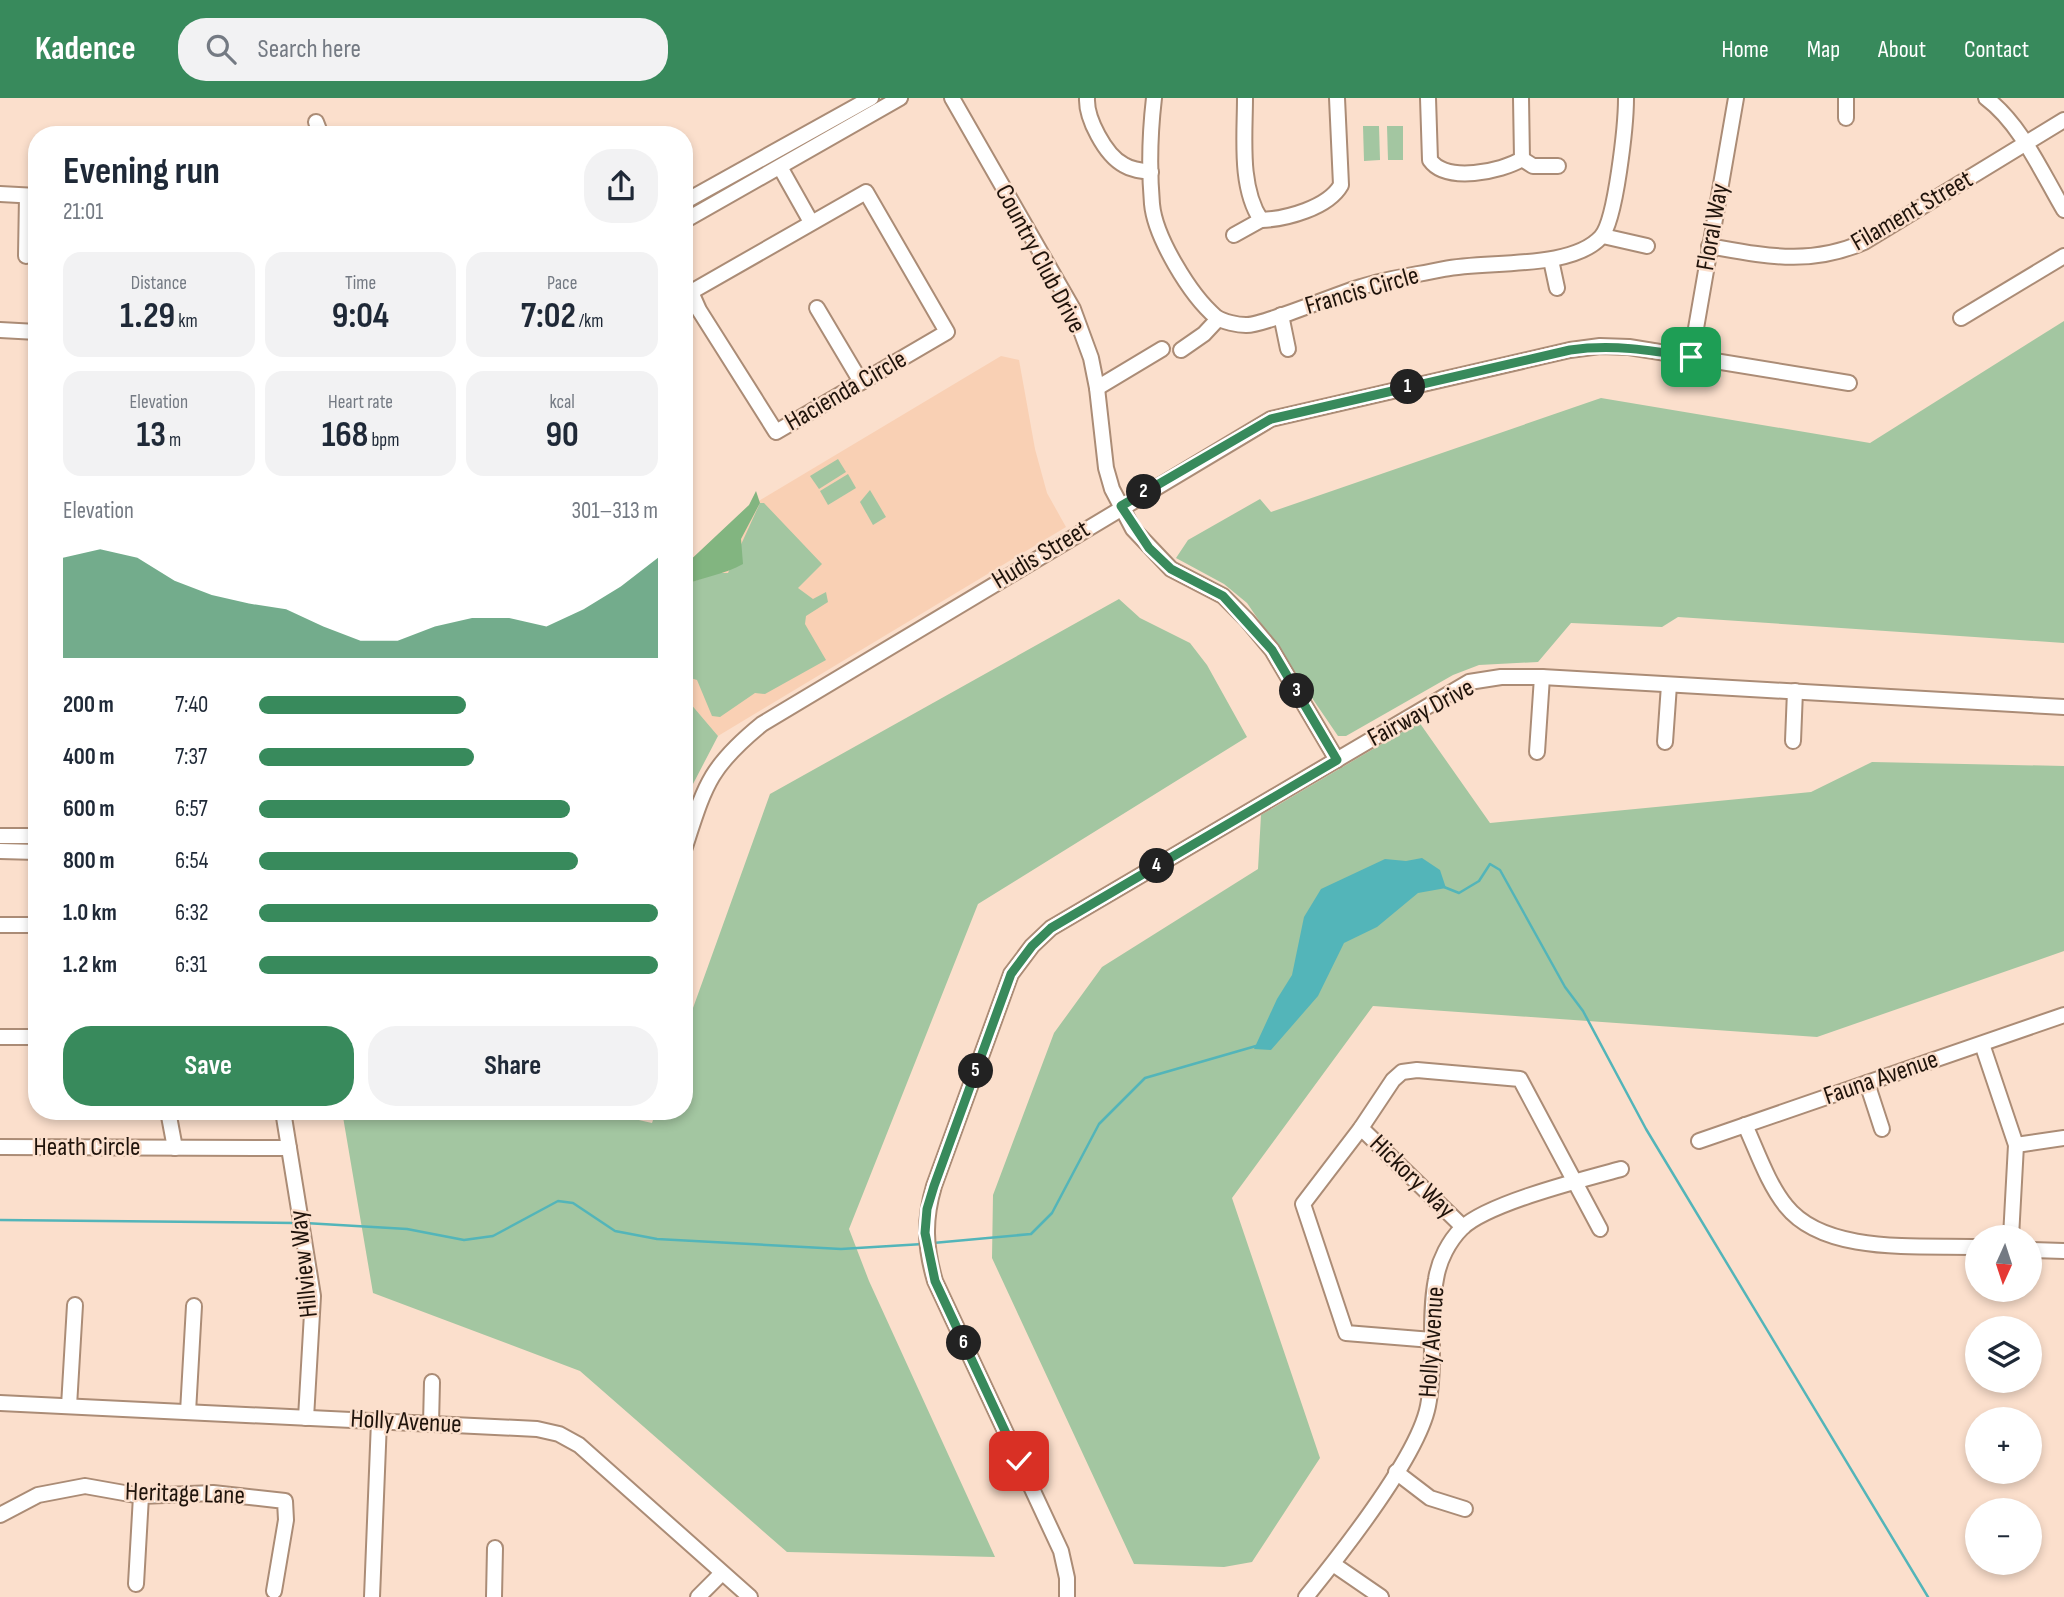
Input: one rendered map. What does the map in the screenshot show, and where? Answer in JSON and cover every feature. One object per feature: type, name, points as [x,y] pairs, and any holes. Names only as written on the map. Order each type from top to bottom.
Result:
[{"type":"street","points":[[693,197],[871,98]]},
{"type":"street","points":[[693,216],[900,98]]},
{"type":"street","name":"Country Club Drive","points":[[952,98],[1073,309],[1091,358],[1106,468],[1121,506],[1149,548],[1171,569],[1223,596],[1272,650],[1337,760]]},
{"type":"street","points":[[1087,98],[1089,117],[1112,155],[1122,165],[1151,172]]},
{"type":"street","points":[[1154,98],[1152,205],[1159,235],[1197,296],[1218,319],[1204,334],[1181,350]]},
{"type":"street","points":[[1245,98],[1248,187],[1252,208],[1261,220]]},
{"type":"street","points":[[1234,234],[1261,220],[1275,219],[1335,196],[1341,185],[1337,98]]},
{"type":"street","points":[[1428,98],[1430,160],[1435,168],[1450,174],[1508,168],[1522,159]]},
{"type":"street","points":[[1521,98],[1522,159]]},
{"type":"street","points":[[1626,98],[1614,201],[1603,236],[1647,246]]},
{"type":"street","name":"Floral Way","points":[[1691,357],[1736,98]]},
{"type":"street","points":[[1846,98],[1846,118]]},
{"type":"street","points":[[1986,98],[1994,104],[2025,144],[2064,210]]},
{"type":"street","name":"Filament Street","points":[[1709,246],[1787,259],[1843,251],[1864,242],[2064,120]]},
{"type":"street","points":[[1522,159],[1533,166],[1558,166]]},
{"type":"street","points":[[780,167],[811,222]]},
{"type":"street","name":"Hacienda Circle","points":[[693,291],[866,192],[947,332],[776,432],[693,296]]},
{"type":"street","points":[[0,194],[28,196]]},
{"type":"street","points":[[26,256],[28,236]]},
{"type":"street","name":"Francis Circle","points":[[1218,319],[1249,326],[1399,277],[1469,264],[1551,260],[1574,255],[1603,236]]},
{"type":"street","points":[[1961,318],[2064,256]]},
{"type":"street","points":[[1551,260],[1557,288]]},
{"type":"street","points":[[817,308],[861,382]]},
{"type":"street","points":[[1281,315],[1288,349]]},
{"type":"street","points":[[0,330],[28,331]]},
{"type":"street","name":"Hudis Street","points":[[693,825],[711,776],[721,760],[762,724],[1121,506],[1271,419],[1570,350],[1600,346],[1629,347],[1849,383]]},
{"type":"street","points":[[1097,388],[1162,349]]},
{"type":"street","name":"Fairway Drive","points":[[1067,1597],[1068,1578],[1061,1551],[935,1281],[925,1233],[927,1209],[934,1186],[1011,974],[1032,946],[1051,928],[1469,682],[1501,677],[1542,677],[2064,707]]},
{"type":"street","points":[[1537,752],[1542,677]]},
{"type":"street","points":[[1665,742],[1669,685]]},
{"type":"street","points":[[1793,741],[1796,691]]},
{"type":"street","points":[[0,836],[28,836]]},
{"type":"street","points":[[0,851],[28,852]]},
{"type":"street","points":[[0,925],[28,925]]},
{"type":"street","name":"Fauna Avenue","points":[[1699,1141],[2064,1015]]},
{"type":"street","points":[[0,1037],[28,1037]]},
{"type":"street","points":[[1982,1044],[2016,1145],[2012,1225]]},
{"type":"street","points":[[1432,1340],[1346,1333],[1340,1324],[1303,1204],[1361,1128],[1393,1080],[1402,1072],[1417,1070],[1520,1079],[1600,1229]]},
{"type":"street","points":[[1867,1083],[1882,1129]]},
{"type":"street","name":"Heath Circle","points":[[170,1120],[175,1147]]},
{"type":"street","name":"Hillview Way","points":[[284,1120],[313,1296],[306,1418]]},
{"type":"street","points":[[1745,1125],[1783,1203],[1811,1230],[1850,1241],[1965,1246]]},
{"type":"street","name":"Hickory Way","points":[[1361,1128],[1463,1227]]},
{"type":"street","points":[[2016,1145],[2064,1138]]},
{"type":"street","name":"Heath Circle","points":[[0,1147],[289,1148]]},
{"type":"street","name":"Holly Avenue","points":[[1306,1597],[1333,1564],[1396,1472],[1421,1429],[1429,1405],[1436,1280],[1442,1256],[1463,1227],[1499,1208],[1621,1169]]},
{"type":"street","points":[[2042,1250],[2064,1251]]},
{"type":"street","points":[[69,1406],[75,1305]]},
{"type":"street","points":[[188,1412],[194,1306]]},
{"type":"street","points":[[430,1424],[432,1382]]},
{"type":"street","name":"Holly Avenue","points":[[0,1403],[537,1429],[559,1434],[579,1445],[750,1597]]},
{"type":"street","points":[[372,1597],[379,1421]]},
{"type":"street","points":[[1396,1472],[1430,1498],[1465,1509]]},
{"type":"street","name":"Heritage Lane","points":[[0,1514],[38,1495],[58,1489],[85,1486],[141,1496],[214,1493],[285,1501],[275,1591]]},
{"type":"street","points":[[136,1584],[141,1496]]},
{"type":"street","points":[[494,1597],[495,1548]]},
{"type":"street","points":[[1333,1564],[1381,1597]]},
{"type":"street","points":[[698,1597],[721,1574]]},
{"type":"shaded area","points":[[1001,356],[1019,360],[1035,449],[1047,493],[1066,527],[718,736],[693,707],[693,570],[757,502]]},
{"type":"green space","points":[[1363,126],[1379,126],[1380,160],[1364,161]]},
{"type":"green space","points":[[1387,126],[1403,126],[1403,160],[1388,160]]},
{"type":"green space","points":[[2064,321],[2064,643],[1678,617],[1662,627],[1571,623],[1538,662],[1479,665],[1453,675],[1346,736],[1338,736],[1247,603],[1224,584],[1176,558],[1188,540],[1260,499],[1271,512],[1601,398],[1870,443]]},
{"type":"green space","points":[[838,459],[846,472],[819,489],[810,476]]},
{"type":"green space","points":[[848,474],[856,488],[828,505],[820,491]]},
{"type":"green space","points":[[870,490],[886,517],[873,525],[860,502]]},
{"type":"green space","points":[[756,491],[760,503],[741,539],[743,564],[693,582],[693,558],[749,505]]},
{"type":"green space","points":[[760,503],[764,503],[822,564],[798,588],[813,599],[826,592],[828,602],[806,616],[805,624],[826,660],[765,694],[755,693],[720,717],[712,716],[697,680],[693,679],[693,582],[716,573],[728,573]]},
{"type":"green space","points":[[1119,599],[1140,618],[1190,643],[1207,665],[1247,737],[978,904],[849,1229],[869,1281],[995,1557],[787,1552],[580,1371],[373,1293],[344,1120],[639,1120],[652,1123],[653,1120],[693,1120],[693,1008],[770,794]]},
{"type":"green space","points":[[693,707],[718,736],[693,784]]},
{"type":"green space","points":[[1419,722],[1490,823],[1811,792],[1872,762],[2064,766],[2064,951],[1817,1037],[1373,1006],[1232,1198],[1320,1458],[1252,1562],[1224,1567],[1134,1564],[992,1258],[993,1195],[1054,1033],[1102,967],[1258,869],[1261,815]]},
{"type":"water","points":[[1422,858],[1440,870],[1446,888],[1418,893],[1377,927],[1344,943],[1318,996],[1271,1050],[1254,1049],[1277,999],[1292,975],[1304,917],[1321,889],[1385,859],[1406,861]]},
{"type":"waterway","points":[[1444,887],[1459,893],[1479,881],[1490,864],[1500,870],[1565,987],[1583,1011],[1646,1129],[1928,1597]]},
{"type":"waterway","points":[[933,1243],[1031,1234],[1052,1213],[1099,1124],[1145,1078],[1256,1046]]},
{"type":"waterway","points":[[305,1223],[407,1229],[464,1240],[493,1236],[558,1201],[573,1203],[615,1231],[657,1239],[841,1249],[923,1244]]},
{"type":"waterway","points":[[0,1220],[295,1223]]},
{"type":"route","points":[[1019,1461],[935,1281],[925,1233],[927,1209],[934,1186],[1011,974],[1032,946],[1051,928],[1337,760],[1272,650],[1247,620],[1223,596],[1171,569],[1133,528],[1121,506],[1271,419],[1570,350],[1600,346],[1629,347],[1691,357]]}]
